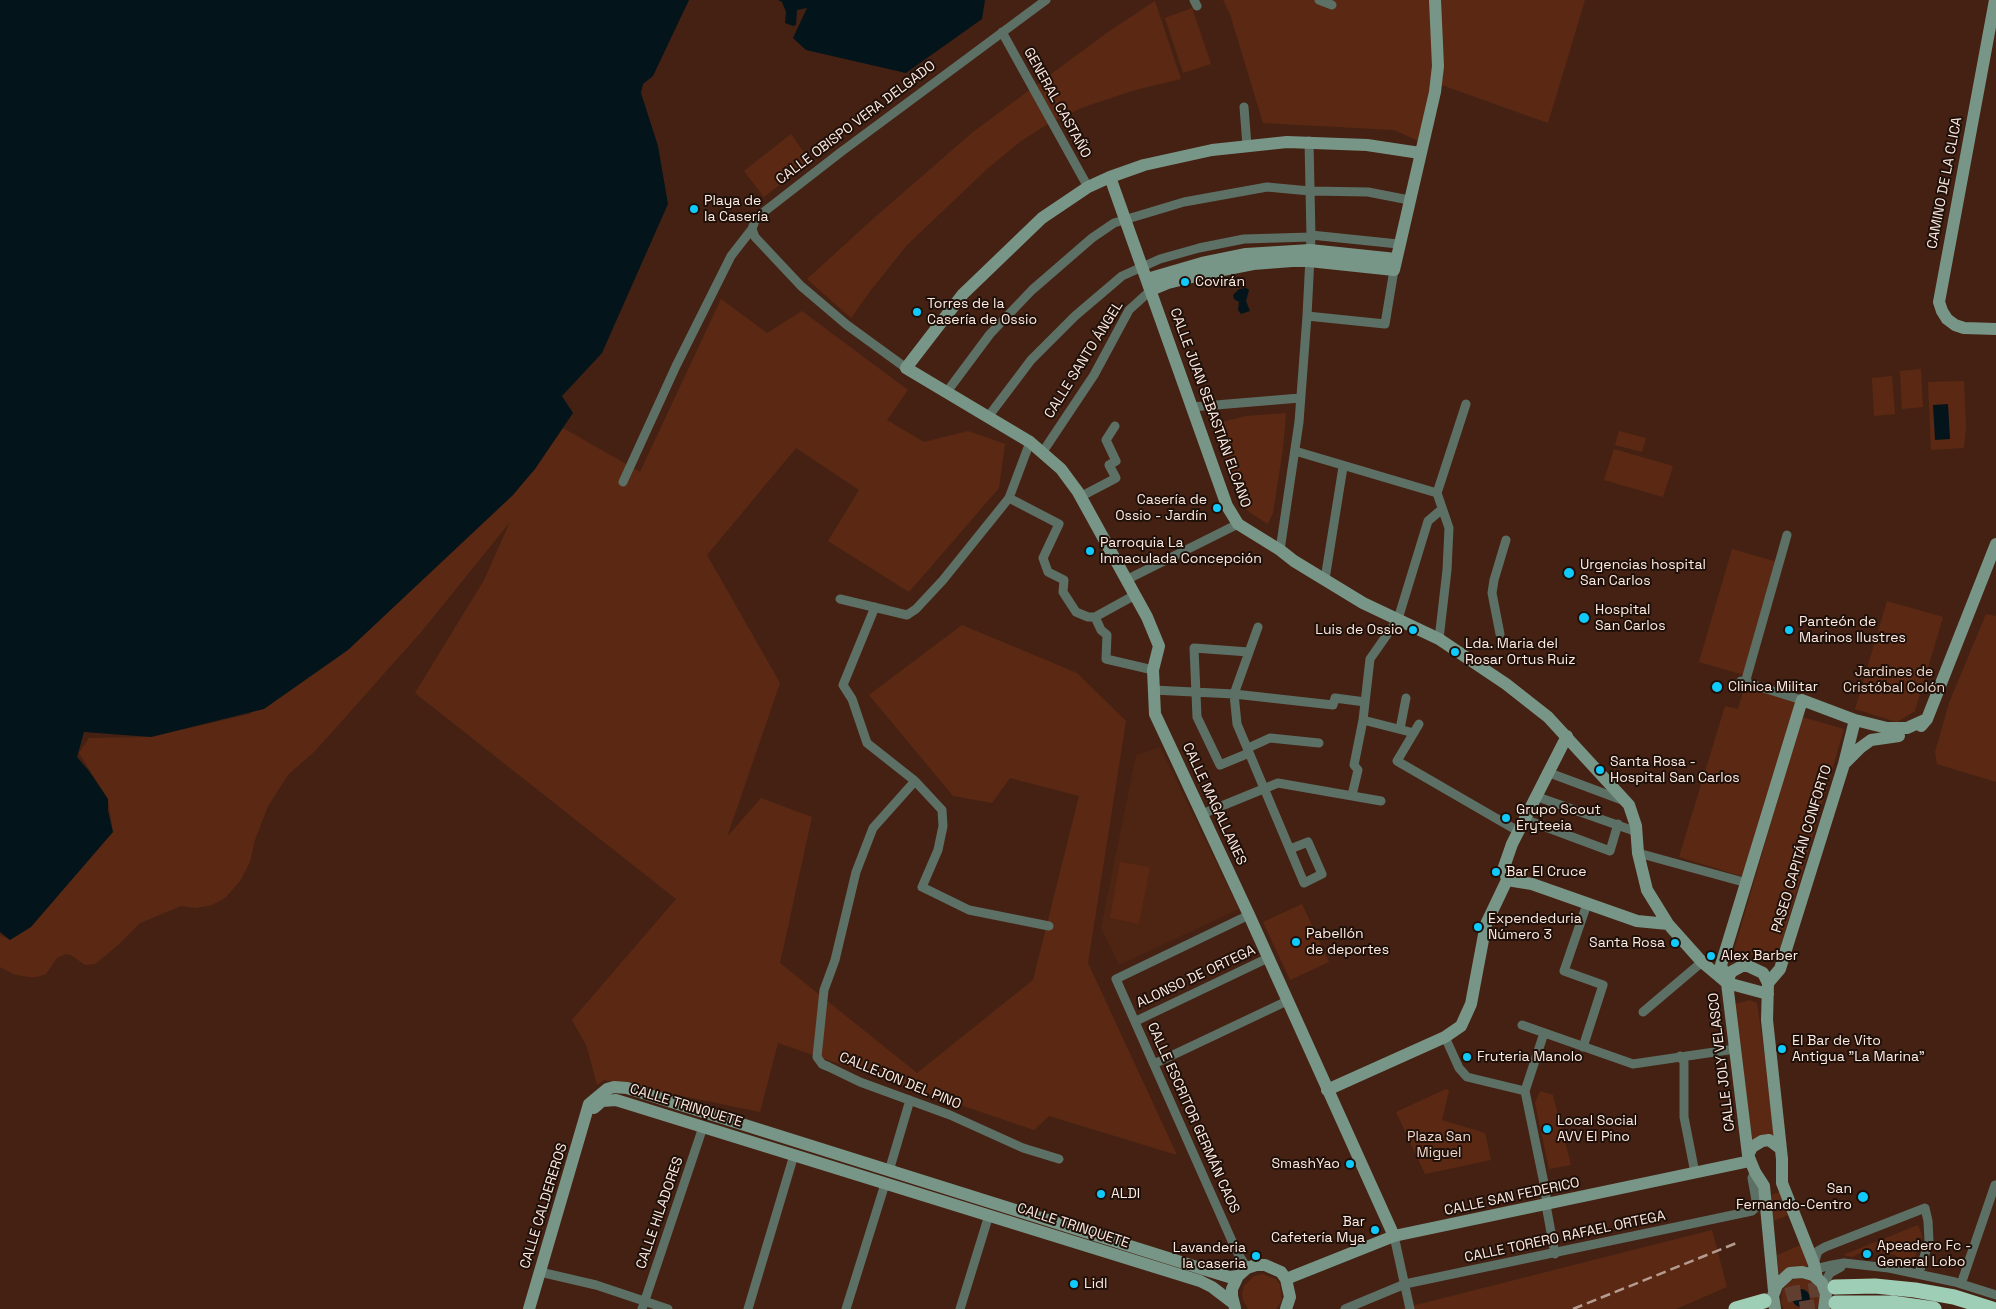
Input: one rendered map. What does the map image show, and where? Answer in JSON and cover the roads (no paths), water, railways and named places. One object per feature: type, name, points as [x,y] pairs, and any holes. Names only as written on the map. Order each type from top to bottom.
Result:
[{"type":"highway","points":[[1818,1276],[1954,1297],[1992,1309]]},
{"type":"highway","points":[[1736,1309],[1773,1303]]},
{"type":"highway","points":[[1828,1307],[1892,1303],[1934,1309]]},
{"type":"street","name":"CALLE OBISPO VERA DELGADO","points":[[624,482],[676,366],[730,256],[752,229],[756,218],[1046,0]]},
{"type":"street","points":[[1319,0],[1332,5]]},
{"type":"street","points":[[1307,316],[1385,324],[1398,244],[1434,92],[1438,66],[1435,0]]},
{"type":"street","name":"CAMINO DE LA CLICA","points":[[1995,0],[1939,302],[1947,319],[1955,325],[1964,328],[1996,329]]},
{"type":"street","name":"GENERAL CASTAÑO","points":[[1002,32],[1088,186]]},
{"type":"street","points":[[1244,107],[1247,146]]},
{"type":"street","points":[[906,368],[963,294],[1042,218],[1088,186],[1110,177],[1179,157],[1212,150],[1247,146],[1309,141],[1367,144],[1420,153]]},
{"type":"street","points":[[1280,550],[1295,451],[1307,316],[1311,236],[1309,141]]},
{"type":"street","name":"CALLE JUAN SEBASTIÁN ELCANO","points":[[1110,177],[1227,506],[1238,524],[1363,603],[1439,639],[1520,695],[1548,717],[1625,801],[1633,816],[1637,832],[1638,853],[1650,897],[1668,924],[1702,962],[1727,983]]},
{"type":"street","points":[[946,393],[990,334],[1032,290],[1092,238],[1114,222],[1184,202],[1267,187],[1310,191],[1368,192],[1409,200]]},
{"type":"street","points":[[752,229],[755,237],[801,286],[847,325],[906,368],[988,417]]},
{"type":"street","name":"CALLE SANTO ÁNGEL","points":[[988,417],[1031,360],[1075,316],[1122,276],[1142,266],[1199,248],[1244,239],[1311,236],[1398,244]]},
{"type":"street","name":"CALLE SANTO ÁNGEL","points":[[1042,453],[1094,375],[1129,310],[1149,285],[1202,263],[1246,254],[1310,255],[1395,265]]},
{"type":"street","points":[[1192,407],[1300,398]]},
{"type":"street","points":[[1439,639],[1447,570],[1448,528],[1437,493],[1466,404]]},
{"type":"street","name":"CALLE MAGALLANES","points":[[988,417],[1030,442],[1061,469],[1080,497],[1135,595],[1159,646],[1153,670],[1154,714],[1249,915],[1394,1236]]},
{"type":"street","points":[[1080,497],[1116,478],[1109,465],[1116,461],[1106,440],[1115,426]]},
{"type":"street","points":[[840,599],[907,615],[916,609],[944,580],[1009,498],[1030,442]]},
{"type":"street","points":[[1295,451],[1437,493]]},
{"type":"street","points":[[1325,580],[1342,466]]},
{"type":"street","points":[[1009,498],[1059,524],[1043,558],[1048,572],[1064,580],[1063,592],[1076,612],[1088,617],[1095,617],[1135,595]]},
{"type":"street","points":[[1352,795],[1358,770],[1354,765],[1363,720],[1370,659],[1398,619],[1428,520],[1441,510]]},
{"type":"street","points":[[1126,580],[1238,524]]},
{"type":"street","points":[[1786,534],[1743,682],[1802,700],[1874,726],[1897,729],[1908,728],[1927,720]]},
{"type":"street","points":[[1500,634],[1492,593],[1506,540]]},
{"type":"street","points":[[1844,764],[1871,740],[1907,735],[1919,728],[1927,720],[1996,544]]},
{"type":"street","points":[[875,607],[844,685],[852,700],[867,744],[915,782],[942,810],[943,826],[938,850],[922,886],[969,910],[1049,926]]},
{"type":"street","points":[[1095,617],[1101,630],[1107,635],[1106,659],[1153,670]]},
{"type":"street","points":[[1258,627],[1234,694],[1238,724],[1304,883],[1322,874],[1308,842],[1290,849]]},
{"type":"street","points":[[1249,652],[1194,648],[1197,716],[1220,764],[1270,738],[1320,743]]},
{"type":"street","points":[[1153,690],[1365,702]]},
{"type":"street","points":[[1400,729],[1406,698]]},
{"type":"street","points":[[1638,853],[1747,883],[1802,700]]},
{"type":"street","points":[[1363,720],[1414,733]]},
{"type":"street","name":"PASEO CAPITÁN CONFORTO","points":[[1768,988],[1780,969],[1844,764],[1855,720]]},
{"type":"street","points":[[1419,724],[1397,761],[1521,825],[1610,851],[1618,824]]},
{"type":"street","points":[[1327,1090],[1445,1037],[1460,1026],[1471,1004],[1486,924],[1507,880],[1504,867],[1521,825],[1567,736]]},
{"type":"street","points":[[1547,772],[1625,801]]},
{"type":"street","name":"CALLEJON DEL PINO","points":[[915,782],[873,828],[856,872],[835,960],[824,990],[816,1052],[819,1060],[829,1068],[860,1082],[910,1100],[1022,1148],[1059,1159]]},
{"type":"street","points":[[1202,814],[1278,783],[1352,795],[1381,802]]},
{"type":"street","points":[[1535,796],[1637,832]]},
{"type":"street","points":[[1507,880],[1532,884],[1637,921],[1668,924]]},
{"type":"street","name":"CALLE JOLY VELASCO","points":[[1747,883],[1721,965],[1727,983],[1751,1163]]},
{"type":"street","points":[[1583,1047],[1603,985],[1564,971],[1587,904]]},
{"type":"street","name":"CALLE ESCRITOR GERMÁN CAOS","points":[[1242,1272],[1236,1250],[1116,979],[1249,915]]},
{"type":"street","name":"ALONSO DE ORTEGA","points":[[1136,1021],[1268,958]]},
{"type":"street","points":[[1643,1012],[1702,962]]},
{"type":"street","points":[[1768,988],[1727,983],[1731,972],[1742,966],[1748,966],[1764,973],[1768,988],[1767,1020],[1781,1149],[1782,1183],[1826,1294],[1828,1307]]},
{"type":"street","points":[[1154,1064],[1287,1001]]},
{"type":"street","points":[[1522,1025],[1633,1064],[1682,1059],[1735,1049]]},
{"type":"street","points":[[1544,1033],[1525,1092],[1546,1193],[1546,1205],[1556,1254]]},
{"type":"street","points":[[1445,1037],[1459,1068],[1467,1077],[1525,1092]]},
{"type":"street","points":[[1682,1059],[1684,1117],[1695,1173]]},
{"type":"street","name":"CALLE TRINQUETE","points":[[588,1112],[589,1104],[598,1095],[607,1089],[621,1087],[989,1214],[1200,1281],[1212,1286],[1233,1306]]},
{"type":"street","name":"CALLE TRINQUETE","points":[[588,1112],[602,1101],[616,1100],[794,1155],[887,1178],[1229,1277],[1256,1265],[1265,1265],[1281,1272],[1286,1279]]},
{"type":"street","points":[[846,1309],[910,1100]]},
{"type":"street","name":"CALLE CALDEREROS","points":[[530,1309],[588,1112]]},
{"type":"street","name":"CALLE HILADORES","points":[[643,1305],[703,1127]]},
{"type":"street","points":[[1773,1303],[1764,1186],[1751,1163],[1752,1146],[1762,1141],[1769,1140],[1781,1149]]},
{"type":"street","points":[[748,1309],[794,1155]]},
{"type":"street","name":"CALLE SAN FEDERICO","points":[[1286,1279],[1394,1236],[1751,1163]]},
{"type":"street","name":"CALLE TORERO RAFAEL ORTEGA","points":[[1345,1309],[1406,1284],[1732,1216],[1756,1208],[1757,1202],[1751,1163]]},
{"type":"street","points":[[1764,1186],[1782,1183]]},
{"type":"street","points":[[1961,1284],[1995,1185]]},
{"type":"street","points":[[1818,1276],[1818,1251],[1925,1208],[1929,1241],[1919,1273]]},
{"type":"street","points":[[960,1309],[989,1214]]},
{"type":"street","points":[[1394,1236],[1410,1309]]},
{"type":"street","points":[[1818,1276],[1832,1264],[1882,1267],[1919,1273],[1996,1295]]},
{"type":"street","points":[[1773,1303],[1784,1276],[1796,1272],[1818,1276],[1848,1265]]},
{"type":"street","points":[[540,1272],[596,1285],[643,1305],[668,1309]]},
{"type":"street","points":[[1233,1306],[1232,1289],[1242,1272]]},
{"type":"street","points":[[1286,1279],[1290,1297],[1287,1309]]},
{"type":"tunnel","points":[[1764,1301],[1795,1293],[1835,1287]]},
{"type":"tunnel","points":[[1800,1309],[1836,1303]]},
{"type":"railway","points":[[1573,1309],[1739,1242]]},
{"type":"place","name":"Playa de la Casería","points":[[694,209]]},
{"type":"place","name":"Covirán","points":[[1185,282]]},
{"type":"place","name":"Torres de la Casería de Ossio","points":[[917,312]]},
{"type":"place","name":"Casería de Ossio - Jardín","points":[[1217,508]]},
{"type":"place","name":"Parroquia La Inmaculada Concepción","points":[[1090,551]]},
{"type":"place","name":"Urgencias hospital San Carlos","points":[[1569,573]]},
{"type":"place","name":"Hospital San Carlos","points":[[1584,618]]},
{"type":"place","name":"Luis de Ossio","points":[[1413,630]]},
{"type":"place","name":"Panteón de Marinos Ilustres","points":[[1789,630]]},
{"type":"place","name":"Lda. Maria del Rosar Ortus Ruiz","points":[[1455,652]]},
{"type":"place","name":"Clinica Militar","points":[[1717,687]]},
{"type":"place","name":"Santa Rosa - Hospital San Carlos","points":[[1600,770]]},
{"type":"place","name":"Grupo Scout Eryteeia","points":[[1506,818]]},
{"type":"place","name":"Bar El Cruce","points":[[1496,872]]},
{"type":"place","name":"Expendeduria Número 3","points":[[1478,927]]},
{"type":"place","name":"Pabellón de deportes","points":[[1296,942]]},
{"type":"place","name":"Santa Rosa","points":[[1675,943]]},
{"type":"place","name":"Alex Barber","points":[[1711,956]]},
{"type":"place","name":"El Bar de Vito Antigua \"La Marina\"","points":[[1782,1049]]},
{"type":"place","name":"Fruteria Manolo","points":[[1467,1057]]},
{"type":"place","name":"Local Social AVV El Pino","points":[[1547,1129]]},
{"type":"place","name":"SmashYao","points":[[1350,1164]]},
{"type":"place","name":"ALDI","points":[[1101,1194]]},
{"type":"place","name":"San Fernando-Centro","points":[[1863,1197]]},
{"type":"place","name":"Bar Cafetería Mya","points":[[1375,1230]]},
{"type":"place","name":"Apeadero Fc - General Lobo","points":[[1867,1254]]},
{"type":"place","name":"Lavanderia la caseria","points":[[1256,1256]]},
{"type":"place","name":"Lidl","points":[[1074,1284]]},
{"type":"park label","name":"Jardines de Cristóbal Colón","points":[[1894,680]]},
{"type":"park label","name":"Plaza San Miguel","points":[[1439,1146]]}]
